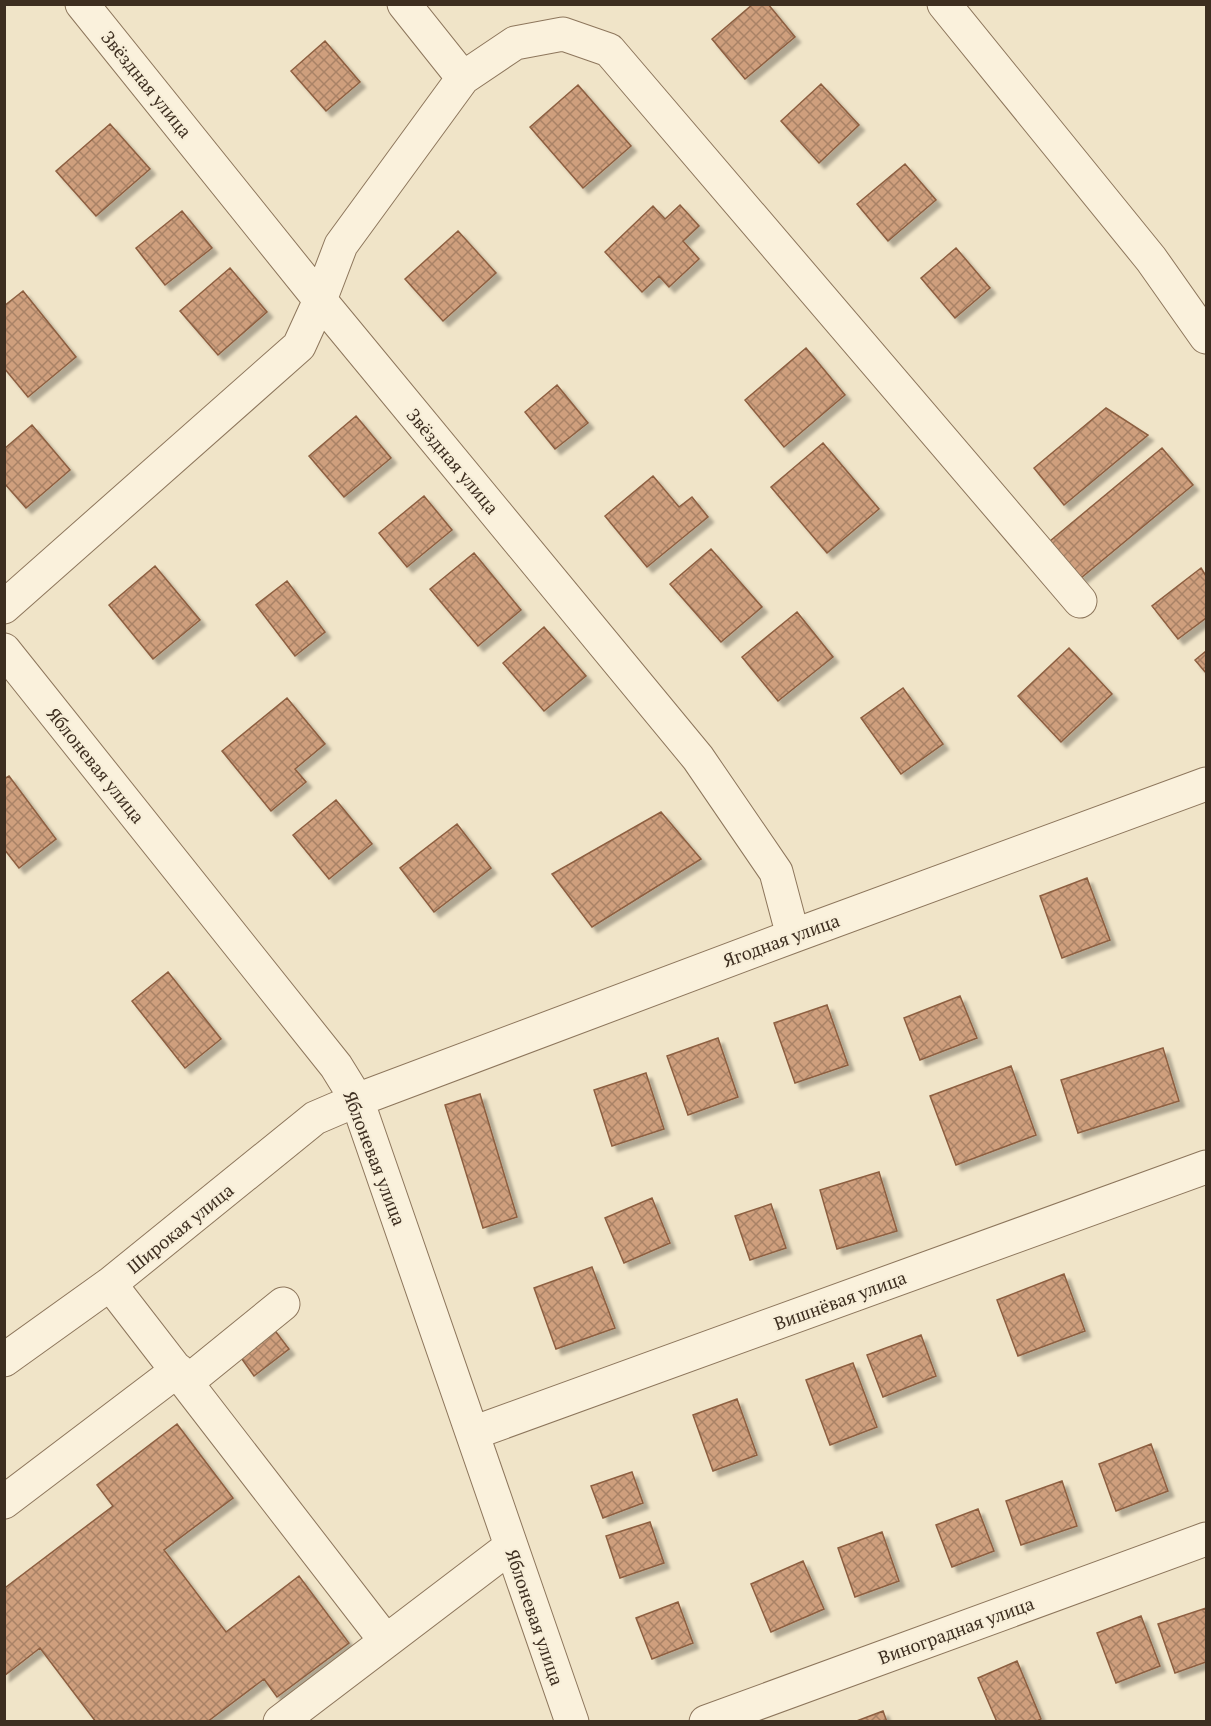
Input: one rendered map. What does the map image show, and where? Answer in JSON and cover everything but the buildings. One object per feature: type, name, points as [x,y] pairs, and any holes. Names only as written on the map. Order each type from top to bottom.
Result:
[{"type":"street","name":"Звёздная улица","points":[[82,4],[320,300],[698,758],[776,872],[793,936]]},
{"type":"street","points":[[404,4],[463,78]]},
{"type":"street","points":[[944,4],[1151,260],[1206,337]]},
{"type":"street","points":[[4,607],[298,346],[320,300],[341,245],[463,78],[515,43],[563,34],[609,50],[1080,601]]},
{"type":"street","name":"Яблоневая улица","points":[[4,650],[336,1066],[357,1100],[572,1722]]},
{"type":"street","name":"Ягодная улица","points":[[357,1100],[1206,784]]},
{"type":"street","name":"Широкая улица","points":[[4,1360],[110,1284],[315,1119],[357,1100]]},
{"type":"street","name":"Вишнёвая улица","points":[[473,1432],[1206,1167]]},
{"type":"street","points":[[110,1284],[386,1640]]},
{"type":"street","points":[[4,1502],[283,1304]]},
{"type":"street","name":"Виноградная улица","points":[[706,1722],[1206,1539]]},
{"type":"street","points":[[280,1722],[510,1547]]}]
